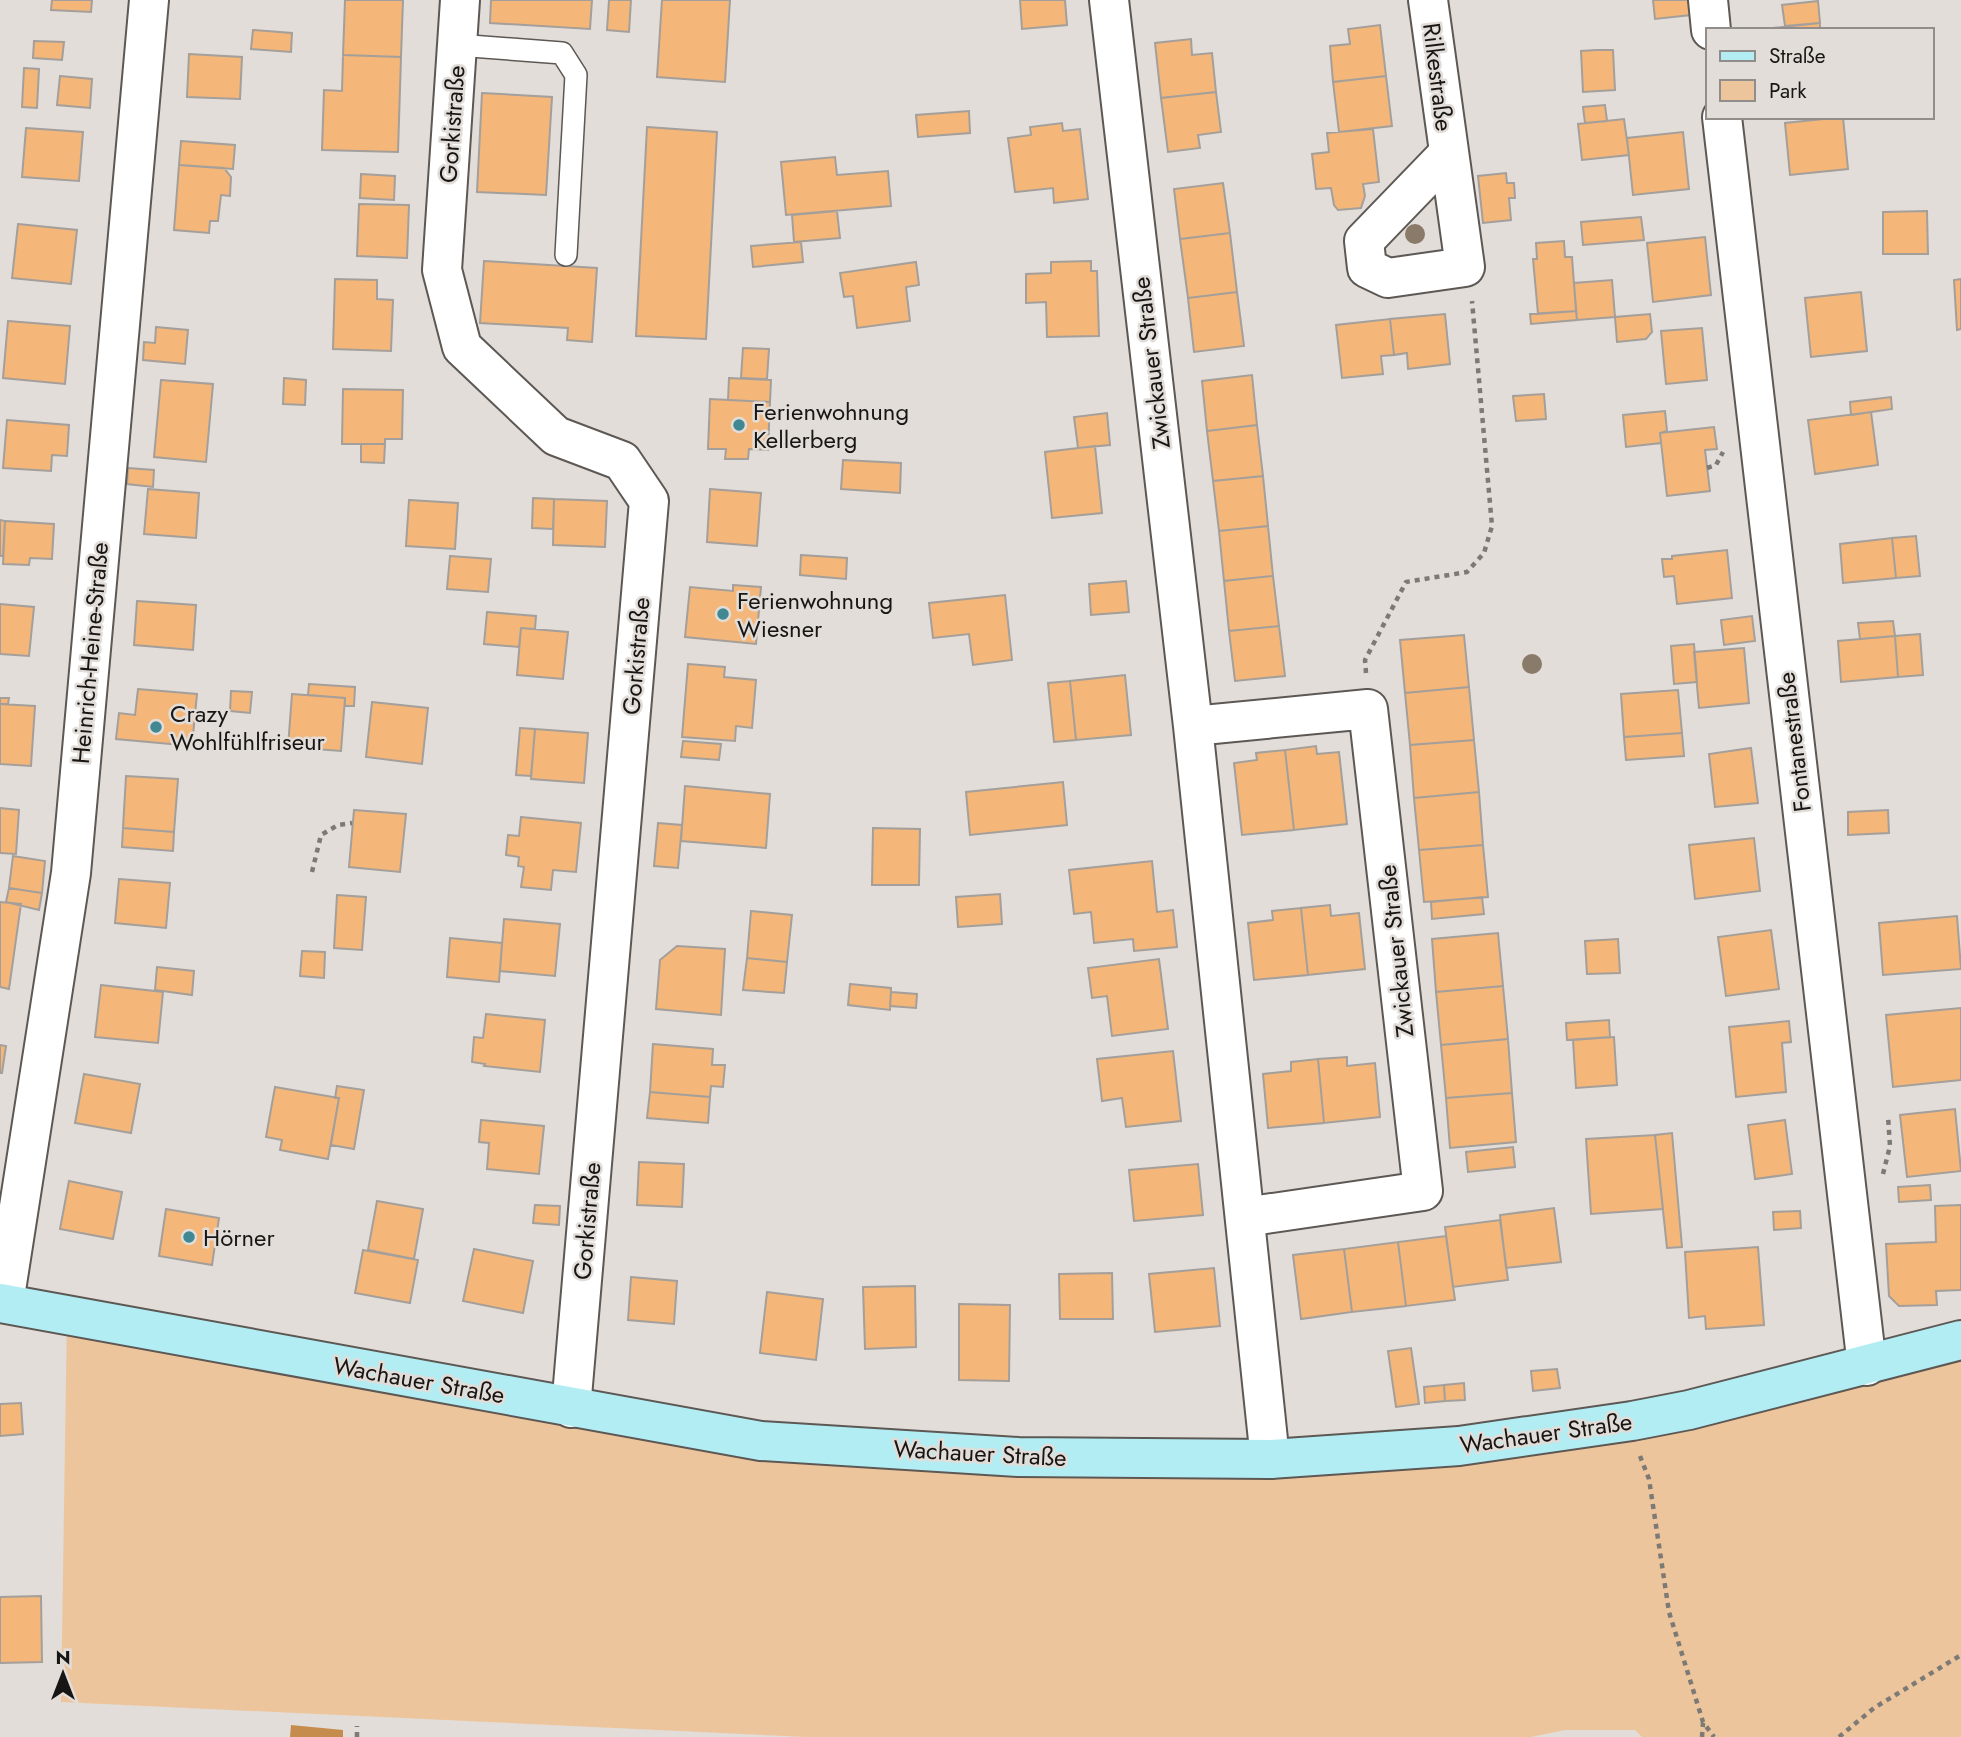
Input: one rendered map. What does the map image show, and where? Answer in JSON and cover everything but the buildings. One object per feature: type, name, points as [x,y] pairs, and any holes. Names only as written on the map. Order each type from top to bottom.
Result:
[{"type":"main road","name":"Wachauer Straße","points":[[2,1303],[761,1441],[1018,1457],[1270,1459],[1459,1446],[1689,1410],[1961,1340]]},
{"type":"street","name":"Heinrich-Heine-Straße","points":[[2,1303],[71,873],[149,0]]},
{"type":"street","name":"Gorkistraße","points":[[460,0],[442,270],[462,347],[556,436],[622,461],[649,501],[570,1408]]},
{"type":"street","name":"Zwickauer Straße","points":[[1109,0],[1193,726],[1270,1459]]},
{"type":"street","name":"Rilkestraße","points":[[1429,0],[1465,267],[1388,278],[1367,268],[1364,241],[1448,154]]},
{"type":"street","points":[[1708,0],[1712,28]]},
{"type":"street","name":"Fontanestraße","points":[[1722,119],[1867,1366]]},
{"type":"street","name":"Zwickauer Straße","points":[[1245,1216],[1423,1191],[1368,709]]},
{"type":"street","points":[[1193,726],[1368,709]]},
{"type":"lane","points":[[457,45],[562,53],[576,75],[566,255]]},
{"type":"path","points":[[1368,709],[1365,660],[1406,582],[1467,572],[1484,553],[1492,526],[1472,299],[1465,267]]},
{"type":"path","points":[[312,872],[321,835],[338,825],[352,823]]},
{"type":"path","points":[[1882,1178],[1890,1146],[1888,1116]]},
{"type":"path","points":[[1632,1421],[1639,1456],[1650,1479],[1669,1612],[1703,1722],[1714,1737]]},
{"type":"path","points":[[1839,1737],[1874,1708],[1961,1655]]},
{"type":"path","points":[[1702,1737],[1703,1722]]},
{"type":"path","points":[[357,1737],[358,1726]]},
{"type":"green space","points":[[67,1315],[761,1441],[1459,1445],[1961,1340],[1961,1737],[1642,1737],[1635,1730],[1565,1730],[1531,1737],[807,1737],[61,1702]]},
{"type":"shaded area","points":[[291,1725],[343,1730],[343,1737],[290,1737]]},
{"type":"place","name":"Ferienwohnung Kellerberg","points":[[739,425]]},
{"type":"place","name":"Ferienwohnung Wiesner","points":[[723,614]]},
{"type":"place","name":"Crazy Wohlfühlfriseur","points":[[156,727]]},
{"type":"place","name":"Hörner","points":[[189,1237]]}]
